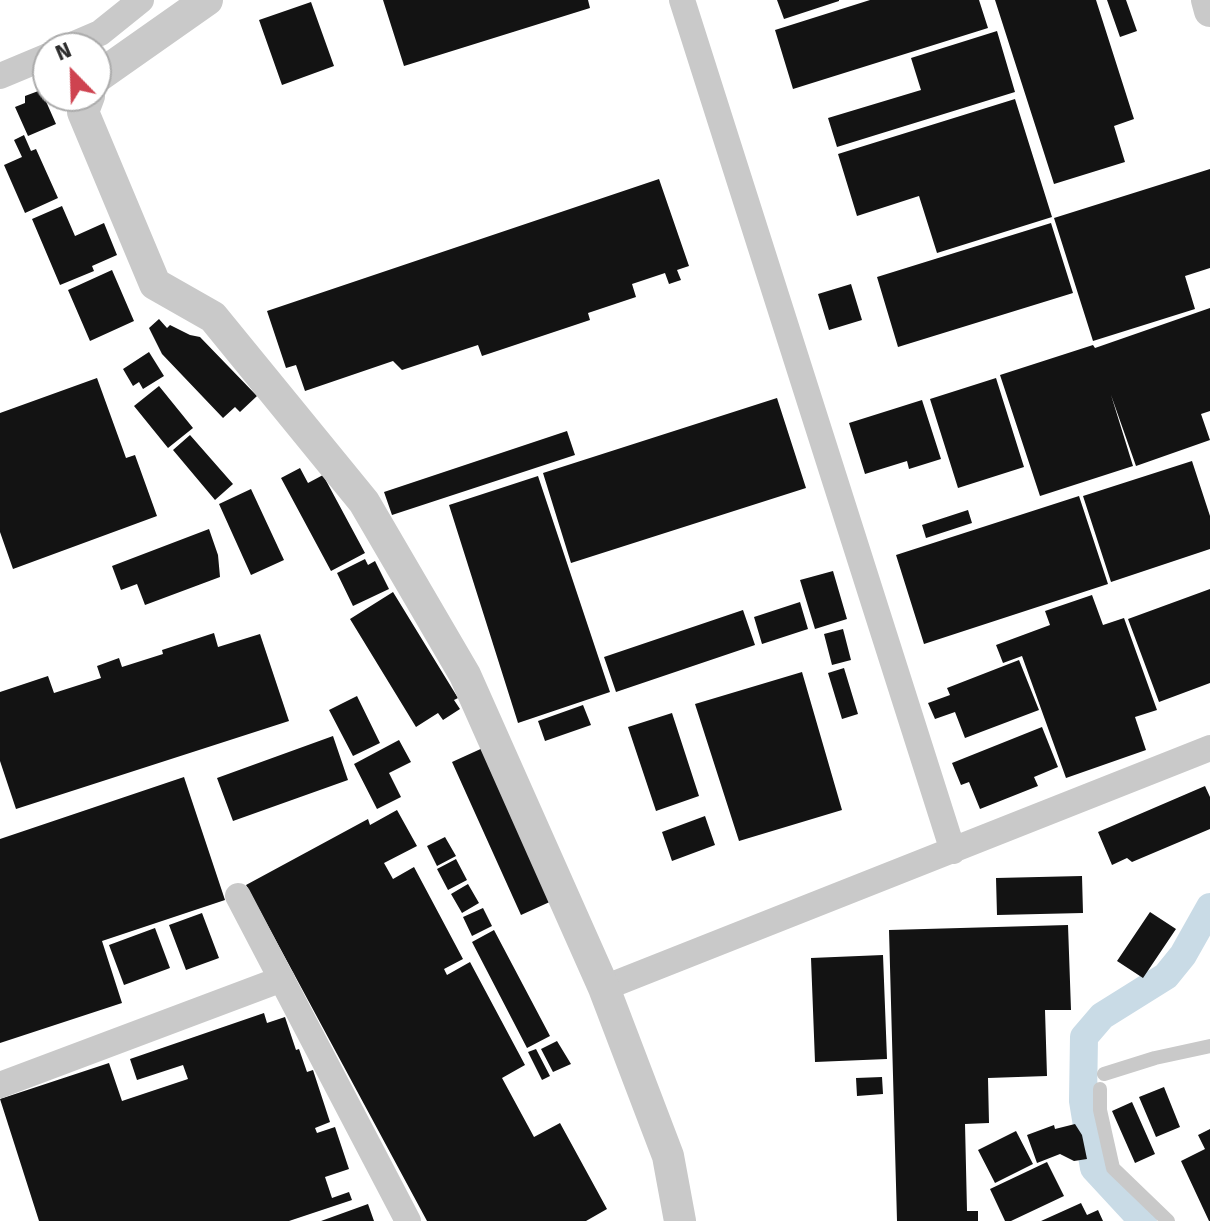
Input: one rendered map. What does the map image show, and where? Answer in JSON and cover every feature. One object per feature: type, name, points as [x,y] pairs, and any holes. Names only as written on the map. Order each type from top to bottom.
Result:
[{"type":"street","points":[[101,32],[141,0]]},
{"type":"street","points":[[112,67],[207,0]]},
{"type":"street","points":[[682,0],[953,851]]},
{"type":"street","points":[[1207,0],[1210,11]]},
{"type":"street","points":[[0,76],[32,63]]},
{"type":"street","points":[[83,112],[155,284],[213,317],[364,502],[465,675],[604,988],[668,1156],[680,1221]]},
{"type":"street","points":[[604,988],[1210,748]]},
{"type":"street","points":[[238,896],[408,1221]]},
{"type":"street","points":[[0,1085],[282,979]]},
{"type":"lane","points":[[1104,1074],[1155,1058],[1210,1046]]},
{"type":"lane","points":[[1100,1089],[1100,1110],[1113,1168],[1168,1221]]},
{"type":"building","points":[[383,0],[588,0],[590,8],[404,66]]},
{"type":"building","points":[[777,0],[839,0],[839,1],[784,19]]},
{"type":"building","points":[[870,0],[979,0],[988,28],[793,89],[775,30]]},
{"type":"building","points":[[995,0],[1096,0],[1134,119],[1114,126],[1125,162],[1054,184]]},
{"type":"building","points":[[1107,0],[1126,0],[1137,31],[1120,37]]},
{"type":"building","points":[[311,2],[334,66],[282,85],[259,20]]},
{"type":"building","points":[[997,31],[1015,92],[837,147],[828,118],[921,90],[911,58]]},
{"type":"building","points":[[32,93],[32,112],[51,112],[56,124],[28,136],[15,107],[25,103],[25,96]]},
{"type":"building","points":[[1015,99],[1052,217],[937,253],[919,196],[857,216],[838,154]]},
{"type":"building","points":[[24,135],[31,151],[36,149],[58,198],[25,213],[4,165],[22,157],[14,140]]},
{"type":"building","points":[[1210,169],[1210,268],[1185,276],[1195,309],[1093,341],[1054,218]]},
{"type":"building","points":[[659,179],[689,266],[677,270],[681,280],[669,284],[665,273],[632,284],[636,297],[588,313],[590,320],[482,356],[478,345],[402,370],[393,361],[305,391],[296,365],[286,368],[267,311]]},
{"type":"building","points":[[62,206],[75,236],[104,223],[117,255],[92,266],[94,271],[60,285],[32,219]]},
{"type":"building","points":[[1051,223],[1073,293],[898,347],[877,277]]},
{"type":"building","points":[[112,270],[134,321],[90,341],[68,290]]},
{"type":"building","points":[[851,284],[862,320],[829,330],[818,294]]},
{"type":"building","points":[[1210,308],[1210,411],[1201,414],[1210,440],[1136,466],[1111,395],[1133,466],[1040,496],[1000,375],[1093,345],[1095,348]]},
{"type":"building","points":[[159,319],[167,328],[170,325],[200,337],[257,396],[240,412],[235,407],[223,418],[162,354],[149,328]]},
{"type":"building","points":[[149,352],[164,376],[143,389],[139,382],[133,386],[123,369]]},
{"type":"building","points":[[97,378],[126,458],[135,455],[157,516],[13,569],[0,532],[0,413]]},
{"type":"building","points":[[996,378],[1024,467],[958,488],[930,399]]},
{"type":"building","points":[[159,386],[193,428],[168,448],[134,406]]},
{"type":"building","points":[[777,398],[806,488],[571,563],[543,473]]},
{"type":"building","points":[[922,400],[941,459],[909,469],[907,461],[865,474],[849,423]]},
{"type":"building","points":[[567,431],[575,455],[392,515],[384,492]]},
{"type":"building","points":[[190,435],[233,484],[215,500],[173,450]]},
{"type":"building","points":[[1192,461],[1210,516],[1210,549],[1111,582],[1083,496]]},
{"type":"building","points":[[300,468],[308,483],[323,475],[365,553],[331,571],[281,478]]},
{"type":"building","points":[[538,476],[610,692],[518,723],[449,505]]},
{"type":"building","points":[[251,489],[284,560],[251,575],[219,504]]},
{"type":"building","points":[[1079,496],[1108,584],[924,644],[896,555]]},
{"type":"building","points":[[968,510],[972,523],[926,538],[922,525]]},
{"type":"building","points":[[209,529],[218,555],[220,577],[145,605],[137,584],[121,590],[112,566]]},
{"type":"building","points":[[365,559],[368,565],[375,561],[389,589],[353,606],[337,573]]},
{"type":"building","points":[[833,571],[847,619],[815,629],[800,580]]},
{"type":"building","points":[[1210,589],[1210,683],[1159,702],[1128,619]]},
{"type":"building","points":[[393,592],[458,698],[454,700],[460,709],[443,720],[438,713],[416,727],[350,619]]},
{"type":"building","points":[[1092,595],[1103,625],[1124,618],[1157,710],[1135,717],[1146,750],[1066,778],[1022,656],[1003,663],[996,645],[1050,625],[1045,611]]},
{"type":"building","points":[[800,602],[808,629],[762,644],[754,617]]},
{"type":"building","points":[[743,610],[755,645],[616,692],[604,657]]},
{"type":"building","points":[[843,629],[851,660],[832,665],[824,634]]},
{"type":"building","points":[[214,633],[218,647],[260,634],[289,721],[16,809],[0,761],[0,692],[48,676],[54,693],[101,678],[97,666],[119,658],[122,667]]},
{"type":"building","points":[[1019,660],[1039,710],[965,738],[955,712],[935,719],[928,703],[950,695],[947,688]]},
{"type":"building","points":[[844,668],[858,714],[842,719],[828,673]]},
{"type":"building","points":[[802,672],[842,810],[739,841],[695,704]]},
{"type":"building","points":[[357,696],[380,743],[353,756],[329,710]]},
{"type":"building","points":[[583,705],[591,725],[545,741],[538,721]]},
{"type":"building","points":[[672,713],[699,796],[656,811],[628,727]]},
{"type":"building","points":[[1042,727],[1058,767],[1034,777],[1038,786],[980,809],[969,782],[961,785],[952,763]]},
{"type":"building","points":[[333,736],[348,780],[233,821],[217,778]]},
{"type":"building","points":[[399,740],[411,762],[389,773],[401,797],[377,809],[354,764]]},
{"type":"building","points":[[485,747],[554,900],[521,915],[452,762]]},
{"type":"building","points":[[184,777],[225,900],[102,941],[122,1003],[0,1043],[0,839]]},
{"type":"building","points":[[1205,786],[1210,797],[1210,829],[1132,862],[1127,858],[1112,865],[1098,832]]},
{"type":"building","points":[[397,810],[417,846],[384,863],[393,879],[414,867],[463,959],[444,969],[447,975],[470,962],[525,1065],[502,1078],[534,1137],[560,1123],[607,1209],[586,1221],[427,1221],[246,885],[368,819],[370,825]]},
{"type":"building","points":[[705,816],[715,845],[672,861],[662,832]]},
{"type":"building","points":[[445,837],[456,856],[437,866],[427,846]]},
{"type":"building","points":[[456,859],[467,880],[448,890],[437,869]]},
{"type":"building","points":[[1082,876],[1083,913],[997,915],[996,878]]},
{"type":"building","points":[[468,884],[479,903],[462,913],[451,894]]},
{"type":"building","points":[[483,908],[492,926],[472,936],[463,917]]},
{"type":"building","points":[[1150,912],[1176,929],[1143,978],[1117,961]]},
{"type":"building","points":[[202,913],[219,958],[186,970],[169,925]]},
{"type":"building","points":[[1068,925],[1071,1010],[1045,1010],[1047,1076],[988,1078],[989,1123],[965,1124],[967,1211],[978,1211],[978,1221],[897,1221],[889,930]]},
{"type":"building","points":[[155,928],[170,968],[124,985],[109,945]]},
{"type":"building","points":[[494,930],[550,1036],[527,1048],[472,942]]},
{"type":"building","points":[[883,955],[887,1059],[815,1062],[811,958]]},
{"type":"building","points":[[264,1013],[267,1023],[285,1017],[307,1072],[313,1070],[330,1122],[315,1128],[317,1133],[335,1127],[349,1169],[325,1177],[332,1198],[349,1192],[352,1200],[289,1221],[39,1221],[0,1099],[109,1063],[122,1101],[188,1079],[183,1065],[137,1080],[130,1059]]},
{"type":"building","points":[[557,1041],[571,1064],[553,1072],[541,1049]]},
{"type":"building","points":[[536,1049],[550,1076],[542,1080],[528,1052]]},
{"type":"building","points":[[882,1077],[883,1094],[857,1096],[856,1078]]},
{"type":"building","points":[[1164,1087],[1180,1127],[1156,1137],[1139,1097]]},
{"type":"building","points":[[1132,1102],[1155,1154],[1135,1163],[1112,1111]]},
{"type":"building","points":[[1075,1124],[1082,1135],[1087,1159],[1074,1161],[1060,1154],[1037,1163],[1027,1135],[1054,1125],[1055,1129]]},
{"type":"building","points":[[1210,1129],[1209,1221],[1181,1161],[1205,1149],[1198,1135]]},
{"type":"building","points":[[1016,1131],[1033,1164],[995,1183],[978,1150]]},
{"type":"building","points":[[1047,1162],[1064,1196],[1005,1221],[990,1189]]},
{"type":"building","points":[[1081,1203],[1087,1215],[1098,1210],[1103,1221],[1041,1221]]},
{"type":"building","points":[[368,1204],[374,1221],[321,1221]]},
{"type":"waterway","points":[[1143,1221],[1094,1168],[1083,1101],[1084,1037],[1102,1016],[1166,976],[1183,955],[1210,907]]}]
